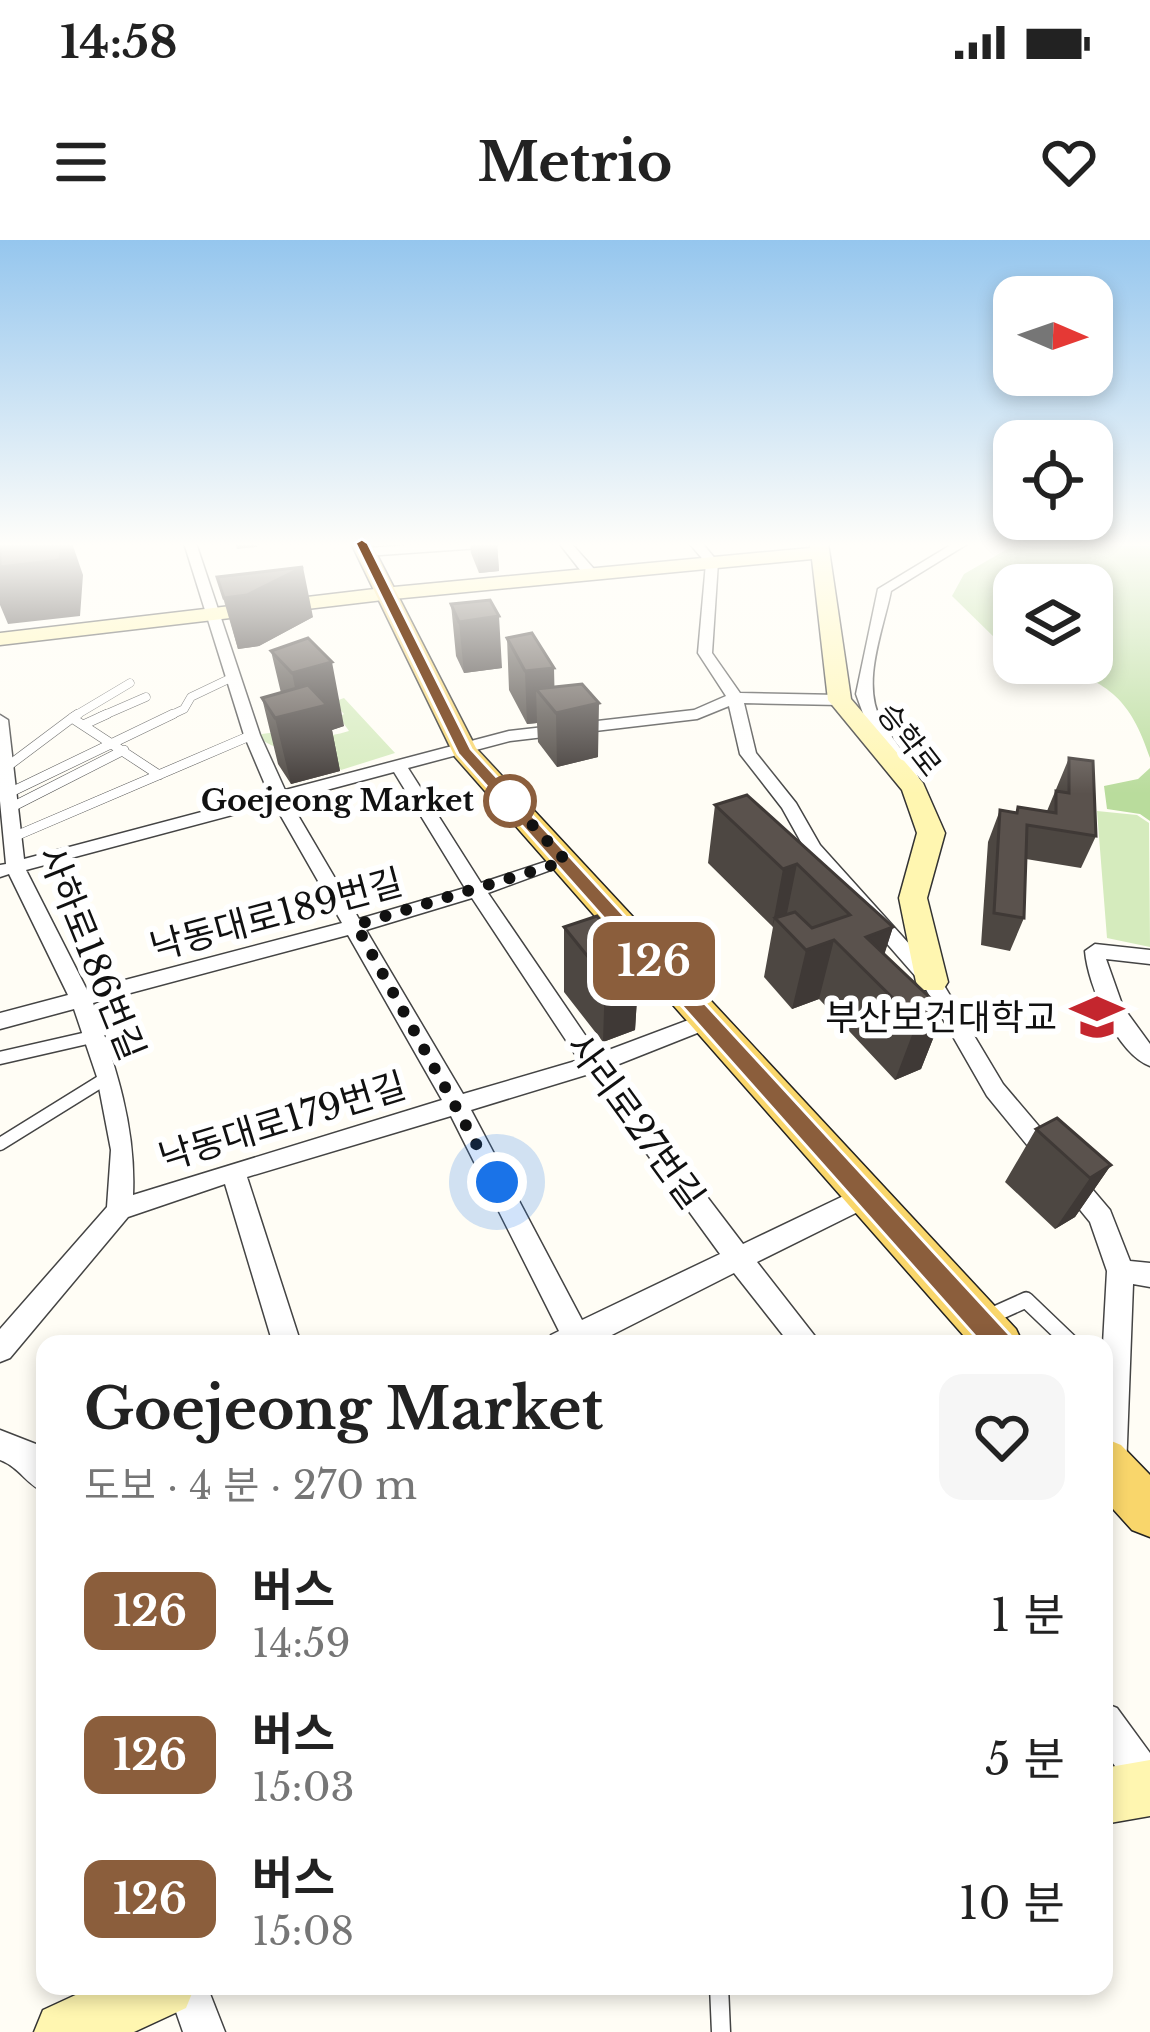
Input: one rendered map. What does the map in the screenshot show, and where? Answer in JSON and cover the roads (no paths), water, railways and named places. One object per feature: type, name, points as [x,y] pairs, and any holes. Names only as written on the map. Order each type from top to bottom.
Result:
[{"type":"main road","points":[[400,627],[464,751],[990,1332]]},
{"type":"main road","points":[[1113,1472],[1150,1512]]},
{"type":"street","points":[[0,639],[114,627]]},
{"type":"street","points":[[215,627],[252,735],[279,796],[457,1105],[570,1335]]},
{"type":"street","points":[[707,627],[705,652],[735,698],[748,754],[790,806],[812,848],[932,982],[995,1090],[1101,1217],[1120,1270],[1113,1340]]},
{"type":"street","name":"승학로","points":[[830,627],[840,700],[914,788],[931,833],[913,898],[932,982]]},
{"type":"street","points":[[877,627],[864,694],[882,732],[910,766],[914,788]]},
{"type":"street","points":[[8,870],[535,731],[697,714],[735,698],[840,700]]},
{"type":"street","name":"사하로186번길","points":[[0,720],[8,766],[8,870],[97,1036],[123,1150],[119,1210]]},
{"type":"street","name":"사리로27번길","points":[[400,768],[475,892],[592,1066],[800,1335]]},
{"type":"street","name":"낙동대로189번길","points":[[0,1021],[475,892],[566,861]]},
{"type":"street","points":[[1150,957],[1096,951],[1096,968],[1116,1015],[1150,1058]]},
{"type":"street","name":"낙동대로179번길","points":[[119,1210],[233,1171],[592,1066],[707,1021]]},
{"type":"street","points":[[233,1171],[284,1335]]},
{"type":"street","points":[[585,1335],[867,1196]]},
{"type":"street","points":[[0,1349],[119,1210]]},
{"type":"street","points":[[1120,1270],[1150,1275]]},
{"type":"street","points":[[0,1445],[30,1457],[36,1465]]},
{"type":"street","points":[[1113,1734],[1150,1785],[1113,1794]]},
{"type":"street","points":[[65,2032],[145,1995]]},
{"type":"street","points":[[190,1995],[204,2032]]},
{"type":"lane","points":[[8,817],[112,742],[184,709],[191,697],[233,677]]},
{"type":"lane","points":[[8,766],[72,718],[130,683]]},
{"type":"lane","points":[[83,724],[146,697]]},
{"type":"lane","points":[[72,718],[159,775]]},
{"type":"lane","points":[[8,817],[159,775],[252,735]]},
{"type":"lane","points":[[8,817],[124,750]]},
{"type":"lane","points":[[0,1058],[97,1036]]},
{"type":"lane","points":[[0,1144],[108,1077]]},
{"type":"lane","points":[[990,1332],[1026,1300],[1063,1335]]},
{"type":"lane","points":[[719,1995],[721,2032]]},
{"type":"place","name":"Goejeong Market","points":[[510,801]]},
{"type":"place","name":"부산보건대학교","points":[[1097,1017]]}]
